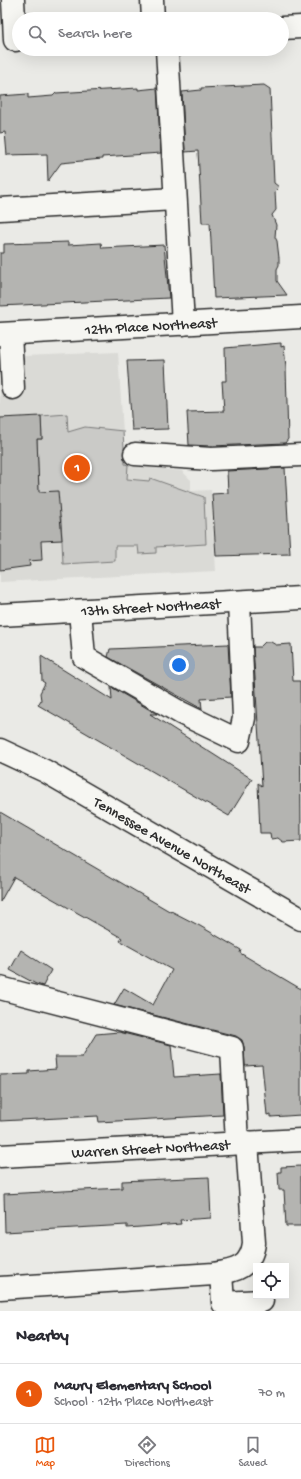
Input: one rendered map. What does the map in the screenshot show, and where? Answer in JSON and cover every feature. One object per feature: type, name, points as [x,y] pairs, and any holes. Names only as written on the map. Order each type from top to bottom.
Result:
[{"type":"street","points":[[11,41],[12,0]]},
{"type":"street","points":[[152,0],[153,12]]},
{"type":"street","points":[[289,27],[301,26]]},
{"type":"street","points":[[167,56],[183,324]]},
{"type":"street","points":[[0,209],[175,199]]},
{"type":"street","name":"12th Place Northeast","points":[[5,334],[301,317]]},
{"type":"street","points":[[5,334],[13,388]]},
{"type":"street","points":[[135,454],[211,459],[301,455]]},
{"type":"street","name":"13th Street Northeast","points":[[0,615],[301,598]]},
{"type":"street","points":[[80,611],[84,657],[181,713],[239,741],[244,718],[240,602]]},
{"type":"street","name":"Tennessee Avenue Northeast","points":[[0,733],[45,771]]},
{"type":"street","name":"Tennessee Avenue Northeast","points":[[0,750],[45,771],[301,919]]},
{"type":"street","points":[[0,988],[232,1048],[253,1250],[251,1258],[247,1263],[233,1270],[221,1273],[0,1288]]},
{"type":"street","name":"Warren Street Northeast","points":[[0,1156],[301,1140]]},
{"type":"street","points":[[221,1273],[223,1303],[262,1301]]},
{"type":"shaded area","points":[[118,352],[125,465],[182,471],[191,480],[191,491],[211,490],[216,571],[0,582],[0,357]]},
{"type":"shaded area","points":[[67,414],[68,432],[85,427],[123,431],[125,464],[128,465],[127,479],[149,481],[150,478],[204,497],[206,544],[156,547],[156,553],[139,554],[138,546],[115,546],[115,561],[63,564],[61,517],[39,492],[37,439],[42,439],[41,416]]},
{"type":"building","points":[[264,85],[270,89],[274,183],[279,187],[275,191],[276,210],[272,215],[276,225],[275,237],[277,241],[279,258],[277,281],[287,295],[214,298],[210,223],[202,223],[198,151],[185,152],[182,92],[201,90],[201,88]]},
{"type":"building","points":[[138,88],[138,90],[157,88],[161,153],[102,157],[102,159],[61,163],[48,181],[47,154],[7,155],[5,132],[0,133],[0,96],[28,94],[28,98],[53,96],[56,93]]},
{"type":"building","points":[[68,242],[68,245],[101,243],[102,248],[164,245],[169,298],[0,306],[0,253],[4,253],[4,244]]},
{"type":"building","points":[[281,343],[281,347],[284,346],[286,368],[288,439],[285,443],[211,446],[189,445],[187,412],[224,411],[222,381],[226,381],[225,348]]},
{"type":"building","points":[[165,360],[168,429],[132,430],[127,361]]},
{"type":"building","points":[[41,416],[42,439],[37,439],[39,492],[58,491],[62,540],[41,541],[42,560],[29,561],[30,566],[0,570],[0,418]]},
{"type":"building","points":[[285,468],[290,554],[216,556],[212,494],[228,493],[227,471]]},
{"type":"building","points":[[265,642],[271,642],[276,645],[291,644],[293,681],[300,681],[301,841],[283,842],[278,838],[271,839],[270,833],[260,833],[258,783],[262,786],[253,647],[260,647]]},
{"type":"building","points":[[228,644],[231,697],[201,699],[202,709],[108,657],[110,649]]},
{"type":"building","points":[[41,656],[112,700],[111,687],[157,714],[150,714],[252,779],[229,816],[38,705],[41,700],[40,693],[45,683],[42,681]]},
{"type":"building","points":[[0,812],[171,912],[200,926],[241,950],[240,953],[301,989],[301,1115],[271,1117],[271,1114],[267,1115],[262,1065],[245,1066],[242,1040],[236,1036],[114,1005],[124,988],[153,1005],[172,970],[120,941],[122,938],[14,877],[0,902]]},
{"type":"building","points":[[21,950],[51,970],[43,986],[36,984],[10,970]]},
{"type":"building","points":[[119,1032],[171,1045],[174,1077],[221,1074],[223,1115],[99,1122],[98,1116],[0,1121],[0,1075],[29,1074],[29,1071],[56,1069],[55,1057],[82,1057],[96,1034]]},
{"type":"building","points":[[301,1166],[301,1226],[286,1226],[284,1190],[279,1190],[278,1172],[281,1172],[281,1167]]},
{"type":"building","points":[[209,1177],[211,1218],[180,1220],[181,1224],[127,1228],[127,1225],[5,1232],[4,1194],[122,1188],[122,1181]]},
{"type":"place","name":"Maury Elementary School","points":[[77,468]]}]
